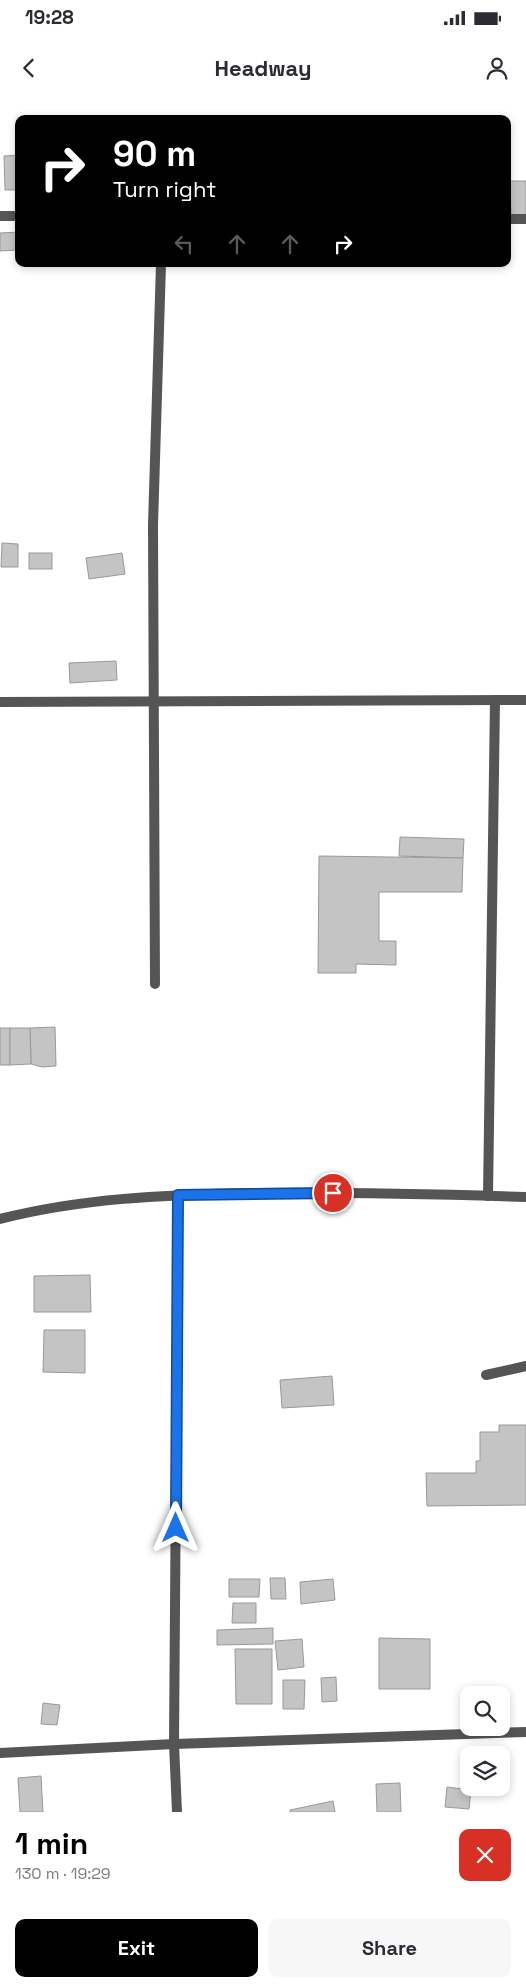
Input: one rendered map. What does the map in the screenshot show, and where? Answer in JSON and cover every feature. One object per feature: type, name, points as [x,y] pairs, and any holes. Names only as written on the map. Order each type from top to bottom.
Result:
[{"type":"street","points":[[0,216],[15,216]]},
{"type":"street","points":[[511,219],[526,219]]},
{"type":"street","points":[[154,984],[154,524],[161,267]]},
{"type":"street","points":[[488,1196],[495,700]]},
{"type":"street","points":[[0,702],[526,700]]},
{"type":"street","points":[[0,1219],[31,1211],[103,1200],[178,1195],[313,1192],[526,1197]]},
{"type":"street","points":[[177,1812],[174,1744],[178,1195]]},
{"type":"street","points":[[486,1375],[526,1366]]},
{"type":"street","points":[[0,1753],[174,1744],[526,1732]]},
{"type":"building","points":[[15,155],[15,190],[5,190],[4,156]]},
{"type":"building","points":[[511,181],[526,181],[526,215],[511,215]]},
{"type":"building","points":[[15,232],[15,250],[0,251],[0,233]]},
{"type":"building","points":[[2,543],[18,544],[18,567],[1,567]]},
{"type":"building","points":[[29,553],[52,553],[52,569],[29,569]]},
{"type":"building","points":[[122,553],[125,574],[89,579],[86,558]]},
{"type":"building","points":[[116,661],[117,680],[70,683],[69,663]]},
{"type":"building","points":[[400,837],[464,839],[463,858],[399,856]]},
{"type":"building","points":[[319,856],[463,858],[462,892],[379,892],[379,941],[396,941],[396,965],[356,964],[356,973],[318,973]]},
{"type":"building","points":[[55,1027],[56,1066],[42,1067],[31,1064],[30,1028]]},
{"type":"building","points":[[0,1028],[10,1028],[10,1065],[0,1065]]},
{"type":"building","points":[[10,1028],[30,1028],[31,1064],[10,1065]]},
{"type":"building","points":[[90,1275],[91,1312],[34,1312],[34,1276]]},
{"type":"building","points":[[44,1330],[85,1330],[85,1373],[43,1372]]},
{"type":"building","points":[[332,1376],[334,1405],[282,1408],[280,1380]]},
{"type":"building","points":[[499,1425],[526,1425],[526,1505],[427,1506],[426,1473],[476,1473],[476,1461],[480,1461],[480,1432],[499,1432]]},
{"type":"building","points":[[270,1578],[285,1578],[286,1599],[271,1599]]},
{"type":"building","points":[[229,1579],[260,1579],[259,1597],[229,1597]]},
{"type":"building","points":[[333,1579],[335,1600],[301,1604],[300,1582]]},
{"type":"building","points":[[233,1603],[256,1603],[256,1623],[232,1623]]},
{"type":"building","points":[[273,1628],[273,1644],[217,1645],[217,1630]]},
{"type":"building","points":[[379,1638],[430,1639],[430,1689],[379,1689]]},
{"type":"building","points":[[302,1639],[304,1667],[278,1670],[275,1641]]},
{"type":"building","points":[[235,1649],[272,1649],[272,1704],[236,1704]]},
{"type":"building","points":[[336,1677],[337,1701],[322,1702],[321,1678]]},
{"type":"building","points":[[283,1680],[305,1680],[304,1709],[283,1709]]},
{"type":"building","points":[[43,1703],[60,1705],[57,1725],[41,1724]]},
{"type":"building","points":[[41,1776],[43,1812],[20,1812],[18,1778]]},
{"type":"building","points":[[400,1783],[401,1812],[377,1812],[376,1784]]},
{"type":"building","points":[[447,1787],[460,1789],[460,1796],[470,1796],[469,1809],[445,1807]]},
{"type":"building","points":[[333,1801],[335,1812],[290,1812],[290,1810]]},
{"type":"route","points":[[176,1528],[178,1195],[333,1193]]}]
